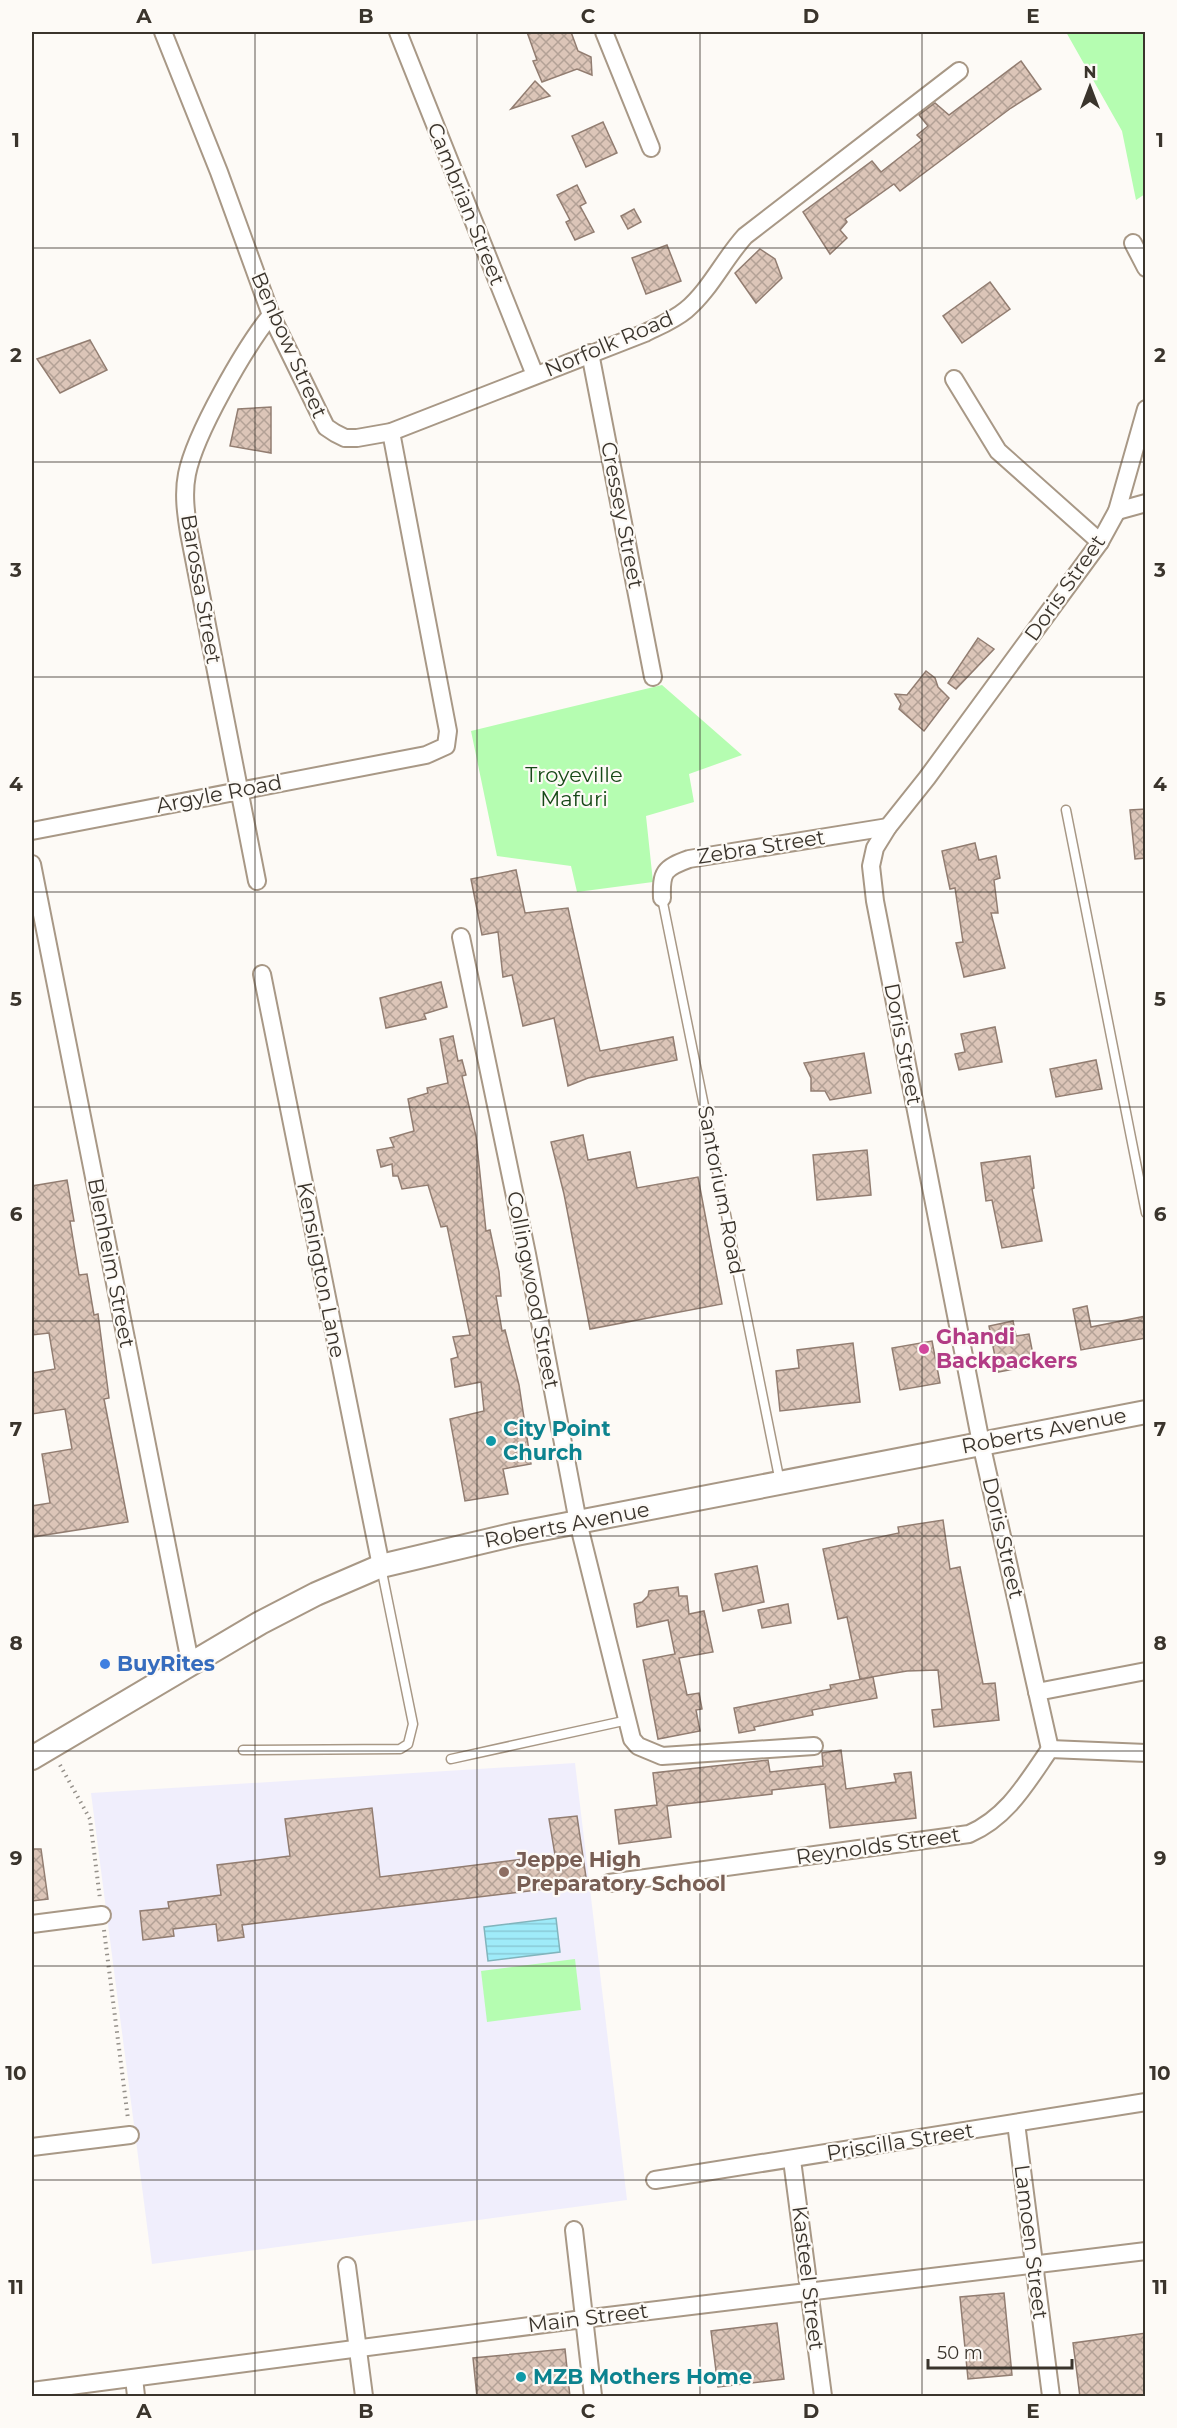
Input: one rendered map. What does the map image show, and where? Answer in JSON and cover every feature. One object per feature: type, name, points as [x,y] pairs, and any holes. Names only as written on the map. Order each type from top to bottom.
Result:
[{"type":"main road","name":"Roberts Avenue","points":[[41,1753],[190,1662],[316,1594],[381,1566],[411,1557],[578,1522],[1146,1412]]},
{"type":"street","name":"Benbow Street","points":[[163,32],[219,172],[271,315],[326,427],[345,438],[391,432]]},
{"type":"street","name":"Cambrian Street","points":[[398,32],[535,375]]},
{"type":"street","points":[[604,32],[651,148]]},
{"type":"street","name":"Norfolk Road","points":[[391,432],[663,324],[688,309],[745,236],[959,71]]},
{"type":"street","points":[[1133,243],[1146,268]]},
{"type":"street","name":"Barossa Street","points":[[257,881],[189,534],[185,491],[187,472],[199,437],[256,334],[271,315]]},
{"type":"street","name":"Cressey Street","points":[[590,353],[653,677]]},
{"type":"street","points":[[954,379],[998,451],[1100,542]]},
{"type":"street","name":"Doris Street","points":[[1050,1749],[981,1443],[875,902],[871,866],[875,848],[888,827],[927,778],[1100,542],[1117,512],[1146,409]]},
{"type":"street","name":"Argyle Road","points":[[32,831],[408,757],[446,746],[448,730],[391,432]]},
{"type":"street","points":[[1117,512],[1146,503]]},
{"type":"street","name":"Zebra Street","points":[[662,898],[662,878],[669,867],[689,859],[888,827]]},
{"type":"street","name":"Blenheim Street","points":[[32,864],[190,1662]]},
{"type":"street","name":"Collingwood Street","points":[[461,937],[527,1254],[578,1522],[632,1739],[638,1746],[662,1756],[814,1746]]},
{"type":"street","name":"Kensington Lane","points":[[262,974],[381,1566]]},
{"type":"street","points":[[1037,1692],[1146,1671]]},
{"type":"street","points":[[1050,1749],[1146,1753]]},
{"type":"street","name":"Reynolds Street","points":[[609,1883],[969,1834],[986,1827],[1008,1808],[1050,1749]]},
{"type":"street","points":[[32,1924],[102,1915]]},
{"type":"street","name":"Priscilla Street","points":[[655,2180],[1146,2102]]},
{"type":"street","name":"Lamoen Street","points":[[1016,2123],[1051,2397]]},
{"type":"street","points":[[32,2147],[130,2135]]},
{"type":"street","name":"Kasteel Street","points":[[792,2160],[823,2397]]},
{"type":"street","points":[[574,2230],[593,2397]]},
{"type":"street","name":"Main Street","points":[[32,2391],[584,2319],[1146,2251]]},
{"type":"street","points":[[347,2266],[364,2397]]},
{"type":"street","points":[[134,2378],[136,2397]]},
{"type":"lane","points":[[1066,810],[1146,1214]]},
{"type":"lane","name":"Santorium Road","points":[[662,898],[780,1482]]},
{"type":"lane","points":[[243,1750],[400,1749],[408,1744],[413,1724],[381,1566]]},
{"type":"lane","points":[[451,1759],[628,1720]]},
{"type":"path","points":[[41,1753],[90,1819],[130,2135]]},
{"type":"shaded area","points":[[575,1763],[627,2200],[152,2264],[91,1793]]},
{"type":"green space","points":[[1066,32],[1145,32],[1145,194],[1136,200],[1122,131]]},
{"type":"green space","name":"Troyeville Mafuri","points":[[662,685],[742,755],[689,774],[694,802],[646,816],[653,882],[577,892],[571,866],[497,856],[471,731]]},
{"type":"green space","points":[[575,1959],[581,2010],[487,2022],[481,1971]]},
{"type":"water","points":[[556,1918],[560,1952],[488,1961],[484,1927]]},
{"type":"building","points":[[527,32],[571,32],[578,51],[591,57],[592,75],[577,69],[542,82],[533,61],[537,60]]},
{"type":"building","points":[[1021,61],[1041,89],[1011,108],[900,191],[894,184],[845,219],[847,222],[840,230],[847,238],[830,254],[803,212],[872,161],[881,172],[922,140],[917,135],[928,126],[919,115],[935,103],[949,115]]},
{"type":"building","points":[[535,81],[550,96],[511,109]]},
{"type":"building","points":[[603,122],[617,153],[586,167],[572,136]]},
{"type":"building","points":[[577,185],[586,203],[580,206],[594,232],[575,240],[566,222],[570,220],[557,195]]},
{"type":"building","points":[[634,209],[641,222],[628,229],[621,216]]},
{"type":"building","points":[[667,245],[681,281],[646,294],[632,258]]},
{"type":"building","points":[[760,249],[775,259],[782,278],[756,303],[735,273]]},
{"type":"building","points":[[990,282],[1010,309],[962,343],[943,316]]},
{"type":"building","points":[[90,340],[107,370],[60,393],[37,359]]},
{"type":"building","points":[[271,407],[271,453],[230,446],[238,409]]},
{"type":"building","points":[[978,638],[994,649],[956,689],[948,683]]},
{"type":"building","points":[[926,671],[935,678],[938,687],[949,698],[924,731],[899,709],[901,704],[895,694],[907,695]]},
{"type":"building","points":[[1146,809],[1146,858],[1135,859],[1130,810]]},
{"type":"building","points":[[975,843],[979,860],[996,856],[1000,878],[994,880],[998,913],[991,913],[1005,968],[964,977],[956,943],[963,942],[955,888],[950,889],[942,851]]},
{"type":"building","points":[[516,870],[525,913],[568,908],[600,1051],[673,1037],[677,1060],[588,1078],[568,1086],[554,1018],[523,1026],[512,975],[503,977],[498,932],[482,935],[471,879]]},
{"type":"building","points":[[441,982],[447,1007],[424,1014],[426,1019],[386,1028],[380,998]]},
{"type":"building","points":[[995,1027],[1002,1062],[959,1070],[955,1054],[965,1052],[961,1034]]},
{"type":"building","points":[[453,1036],[458,1061],[462,1060],[466,1075],[462,1076],[476,1136],[486,1231],[490,1230],[499,1272],[501,1296],[496,1296],[502,1331],[505,1330],[519,1385],[531,1464],[503,1469],[508,1494],[465,1501],[450,1419],[484,1411],[481,1382],[455,1387],[451,1359],[458,1357],[453,1337],[470,1335],[447,1226],[441,1227],[428,1185],[402,1189],[398,1176],[393,1176],[392,1164],[381,1167],[377,1150],[394,1147],[390,1138],[414,1131],[408,1099],[428,1093],[427,1088],[448,1083],[440,1039]]},
{"type":"building","points":[[864,1053],[871,1093],[830,1100],[825,1091],[811,1091],[811,1078],[804,1063]]},
{"type":"building","points":[[1096,1060],[1102,1089],[1056,1097],[1050,1069]]},
{"type":"building","points":[[583,1135],[588,1160],[630,1152],[637,1188],[698,1177],[722,1304],[590,1329],[564,1194],[551,1142]]},
{"type":"building","points":[[867,1150],[871,1195],[817,1200],[813,1155]]},
{"type":"building","points":[[1030,1156],[1034,1188],[1032,1189],[1042,1241],[1002,1248],[992,1200],[986,1201],[981,1163]]},
{"type":"building","points":[[67,1180],[74,1221],[70,1221],[79,1275],[87,1274],[94,1315],[98,1314],[109,1398],[104,1399],[128,1522],[32,1537],[32,1506],[50,1503],[42,1454],[72,1449],[65,1409],[32,1414],[32,1373],[55,1369],[49,1333],[32,1335],[32,1186]]},
{"type":"building","points":[[1087,1306],[1091,1327],[1146,1316],[1146,1338],[1081,1350],[1073,1309]]},
{"type":"building","points":[[1013,1321],[1016,1336],[1029,1334],[1035,1365],[998,1372],[989,1326]]},
{"type":"building","points":[[932,1341],[940,1383],[900,1390],[892,1348]]},
{"type":"building","points":[[853,1343],[860,1402],[780,1411],[776,1371],[799,1368],[797,1350]]},
{"type":"building","points":[[943,1520],[950,1569],[960,1567],[983,1684],[995,1683],[999,1720],[934,1727],[932,1710],[942,1709],[938,1670],[907,1671],[860,1679],[847,1617],[838,1619],[823,1549],[899,1533],[898,1527]]},
{"type":"building","points":[[757,1566],[764,1602],[723,1611],[715,1574]]},
{"type":"building","points":[[678,1587],[679,1596],[687,1596],[689,1614],[704,1611],[713,1652],[679,1658],[687,1695],[699,1693],[702,1709],[696,1710],[700,1731],[658,1739],[643,1660],[675,1654],[668,1620],[637,1627],[634,1604],[642,1602],[648,1596],[649,1591]]},
{"type":"building","points":[[788,1604],[791,1623],[762,1628],[758,1610]]},
{"type":"building","points":[[873,1677],[877,1698],[812,1710],[813,1715],[754,1727],[755,1730],[739,1733],[734,1708],[831,1689],[830,1685]]},
{"type":"building","points":[[841,1750],[846,1789],[896,1782],[894,1774],[911,1772],[916,1818],[830,1828],[825,1784],[772,1790],[772,1794],[667,1806],[671,1837],[619,1844],[615,1810],[657,1805],[653,1773],[768,1760],[770,1772],[823,1766],[822,1753]]},
{"type":"building","name":"Jeppe High Preparatory School","points":[[372,1808],[380,1877],[555,1855],[549,1819],[577,1816],[587,1884],[242,1925],[244,1937],[218,1941],[216,1924],[173,1929],[174,1936],[143,1940],[140,1911],[169,1908],[168,1902],[221,1895],[217,1865],[290,1856],[285,1819]]},
{"type":"building","points":[[32,1849],[41,1849],[48,1899],[32,1901]]},
{"type":"building","points":[[1004,2293],[1012,2375],[968,2379],[960,2297]]},
{"type":"building","points":[[777,2323],[784,2379],[718,2387],[711,2331]]},
{"type":"building","points":[[1146,2333],[1146,2397],[1080,2397],[1073,2343]]},
{"type":"building","name":"MZB Mothers Home","points":[[565,2349],[570,2397],[477,2397],[473,2358]]},
{"type":"place","name":"Ghandi Backpackers","points":[[924,1349]]},
{"type":"place","name":"City Point Church","points":[[491,1441]]},
{"type":"place","name":"BuyRites","points":[[105,1664]]},
{"type":"place","name":"Jeppe High Preparatory School","points":[[504,1872]]},
{"type":"place","name":"MZB Mothers Home","points":[[521,2377]]}]
